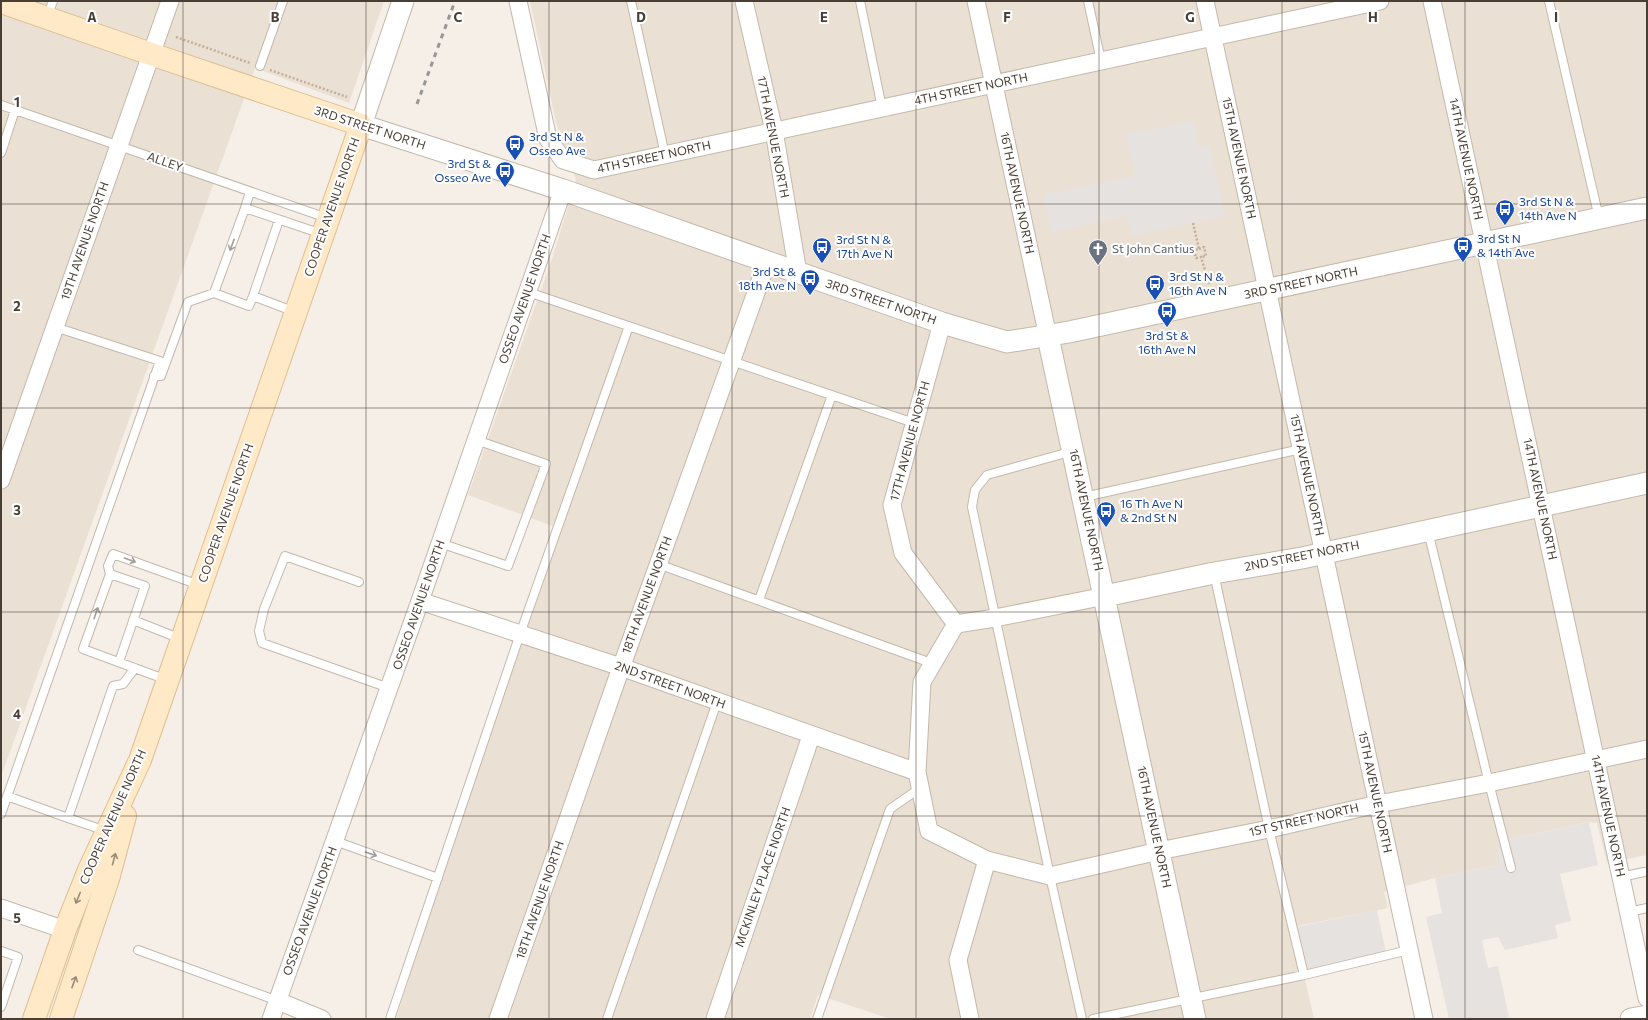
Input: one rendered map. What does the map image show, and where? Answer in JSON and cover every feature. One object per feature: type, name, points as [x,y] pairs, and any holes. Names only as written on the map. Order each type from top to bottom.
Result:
[{"type":"main road","name":"3RD STREET NORTH","points":[[1,2],[50,9],[151,54],[361,125]]},
{"type":"main road","name":"COOPER AVENUE NORTH","points":[[34,1019],[65,930],[89,870],[140,760],[361,125]]},
{"type":"main road","points":[[61,1019],[108,879],[140,760]]},
{"type":"street","name":"19TH AVENUE NORTH","points":[[1,480],[5,455],[55,326],[170,1]]},
{"type":"street","name":"COOPER AVENUE NORTH","points":[[361,125],[402,1]]},
{"type":"street","name":"4TH STREET NORTH","points":[[518,1],[548,139],[563,160],[594,170],[1380,1]]},
{"type":"street","name":"17TH AVENUE NORTH","points":[[744,1],[774,131],[798,273]]},
{"type":"street","name":"16TH AVENUE NORTH","points":[[976,1],[1195,1019]]},
{"type":"street","name":"15TH AVENUE NORTH","points":[[1205,1],[1424,1019]]},
{"type":"street","name":"14TH AVENUE NORTH","points":[[1432,1],[1647,998]]},
{"type":"street","name":"3RD STREET NORTH","points":[[361,125],[563,190],[942,323],[1007,342],[1048,337],[1647,208]]},
{"type":"street","name":"OSSEO AVENUE NORTH","points":[[271,1019],[420,601],[563,190]]},
{"type":"street","name":"18TH AVENUE NORTH","points":[[498,1019],[621,667],[767,262]]},
{"type":"street","name":"17TH AVENUE NORTH","points":[[942,323],[892,506],[903,553],[956,624]]},
{"type":"street","name":"2ND STREET NORTH","points":[[956,624],[995,618],[1214,573],[1324,553],[1647,483]]},
{"type":"street","name":"2ND STREET NORTH","points":[[420,601],[621,667],[811,736],[919,780]]},
{"type":"street","points":[[956,624],[934,664],[922,682],[919,780],[929,831],[987,860],[958,960],[970,1019]]},
{"type":"street","name":"MCKINLEY PLACE NORTH","points":[[715,1019],[811,736]]},
{"type":"street","name":"1ST STREET NORTH","points":[[987,860],[1050,876],[1378,804],[1489,783],[1647,749]]},
{"type":"street","points":[[1,908],[65,930]]},
{"type":"street","points":[[278,1001],[322,1019]]},
{"type":"street","points":[[1631,1019],[1647,1016]]},
{"type":"lane","points":[[260,66],[282,1]]},
{"type":"lane","points":[[631,1],[665,155]]},
{"type":"lane","points":[[860,1],[882,108]]},
{"type":"lane","points":[[1088,1],[1101,61]]},
{"type":"lane","points":[[1549,1],[1599,218]]},
{"type":"lane","name":"ALLEY","points":[[1,105],[250,192],[325,227]]},
{"type":"lane","points":[[1,153],[15,110]]},
{"type":"lane","points":[[214,293],[250,192]]},
{"type":"lane","points":[[245,208],[279,220],[325,227]]},
{"type":"lane","points":[[154,376],[161,376],[188,302],[214,293],[250,306],[279,220]]},
{"type":"lane","points":[[528,292],[914,423]]},
{"type":"lane","points":[[253,296],[296,312]]},
{"type":"lane","points":[[1,814],[160,361],[55,326]]},
{"type":"lane","points":[[390,1019],[520,634],[630,326]]},
{"type":"lane","points":[[759,600],[832,395]]},
{"type":"lane","points":[[440,543],[508,566],[546,464],[476,440]]},
{"type":"lane","points":[[1083,497],[1301,449]]},
{"type":"lane","points":[[1073,452],[987,476],[975,490],[972,507],[1050,876],[1082,1019]]},
{"type":"lane","points":[[1428,530],[1511,868]]},
{"type":"lane","points":[[168,680],[83,650],[110,574],[108,566],[112,554],[200,586]]},
{"type":"lane","points":[[359,582],[285,556],[264,609],[259,631],[262,643],[389,688]]},
{"type":"lane","points":[[658,564],[934,664]]},
{"type":"lane","points":[[1214,573],[1268,829],[1304,974]]},
{"type":"lane","points":[[110,574],[145,586],[118,662]]},
{"type":"lane","points":[[133,620],[182,639]]},
{"type":"lane","points":[[68,818],[113,686],[124,684],[134,668]]},
{"type":"lane","points":[[607,1019],[717,702]]},
{"type":"lane","points":[[817,1019],[890,809],[919,780]]},
{"type":"lane","points":[[7,796],[107,831]]},
{"type":"lane","points":[[335,841],[438,878]]},
{"type":"lane","points":[[1621,877],[1644,872]]},
{"type":"lane","points":[[1628,912],[1647,908]]},
{"type":"lane","points":[[138,950],[278,1001]]},
{"type":"lane","points":[[1093,1019],[1409,950]]},
{"type":"lane","points":[[1,951],[18,957],[1,1007]]},
{"type":"path","points":[[1193,223],[1199,249]]},
{"type":"path","points":[[1204,248],[1206,256],[1201,258],[1196,258],[1194,250],[1204,248]]},
{"type":"path","points":[[1201,258],[1209,284]]},
{"type":"shaded area","points":[[1,1],[384,1],[349,103],[255,68],[1,777]]},
{"type":"shaded area","points":[[530,1],[1647,1],[1647,855],[1607,863],[1597,823],[1588,822],[1496,842],[1501,864],[1435,878],[1384,892],[1388,908],[1293,927],[1314,1019],[981,1019],[980,1017],[965,1019],[891,1019],[818,995],[810,1019],[396,1019],[441,879],[561,529],[468,495],[552,259],[576,180],[556,122]]},
{"type":"shaded area","points":[[1194,120],[1199,147],[1210,145],[1225,216],[1131,236],[1127,216],[1051,232],[1043,195],[1135,175],[1126,134]]},
{"type":"shaded area","points":[[1589,822],[1598,865],[1560,874],[1571,921],[1555,925],[1558,938],[1505,950],[1498,937],[1482,940],[1488,968],[1498,966],[1509,1017],[1502,1019],[1449,1019],[1426,917],[1442,913],[1435,878],[1501,864],[1496,842]]},
{"type":"shaded area","points":[[1377,910],[1386,953],[1307,971],[1297,927]]},
{"type":"railway","points":[[417,104],[455,1]]},
{"type":"place","name":"3rd St N & Osseo Ave","points":[[515,161]]},
{"type":"place","name":"3rd St & Osseo Ave","points":[[505,188]]},
{"type":"place","name":"3rd St N & 14th Ave N","points":[[1505,226]]},
{"type":"place","name":"3rd St N & 14th Ave","points":[[1463,263]]},
{"type":"place","name":"3rd St N & 17th Ave N","points":[[822,264]]},
{"type":"place","name":"St John Cantius","points":[[1098,266]]},
{"type":"place","name":"3rd St & 18th Ave N","points":[[810,296]]},
{"type":"place","name":"3rd St N & 16th Ave N","points":[[1155,301]]},
{"type":"place","name":"3rd St & 16th Ave N","points":[[1167,328]]},
{"type":"place","name":"16 Th Ave N & 2nd St N","points":[[1106,528]]}]
